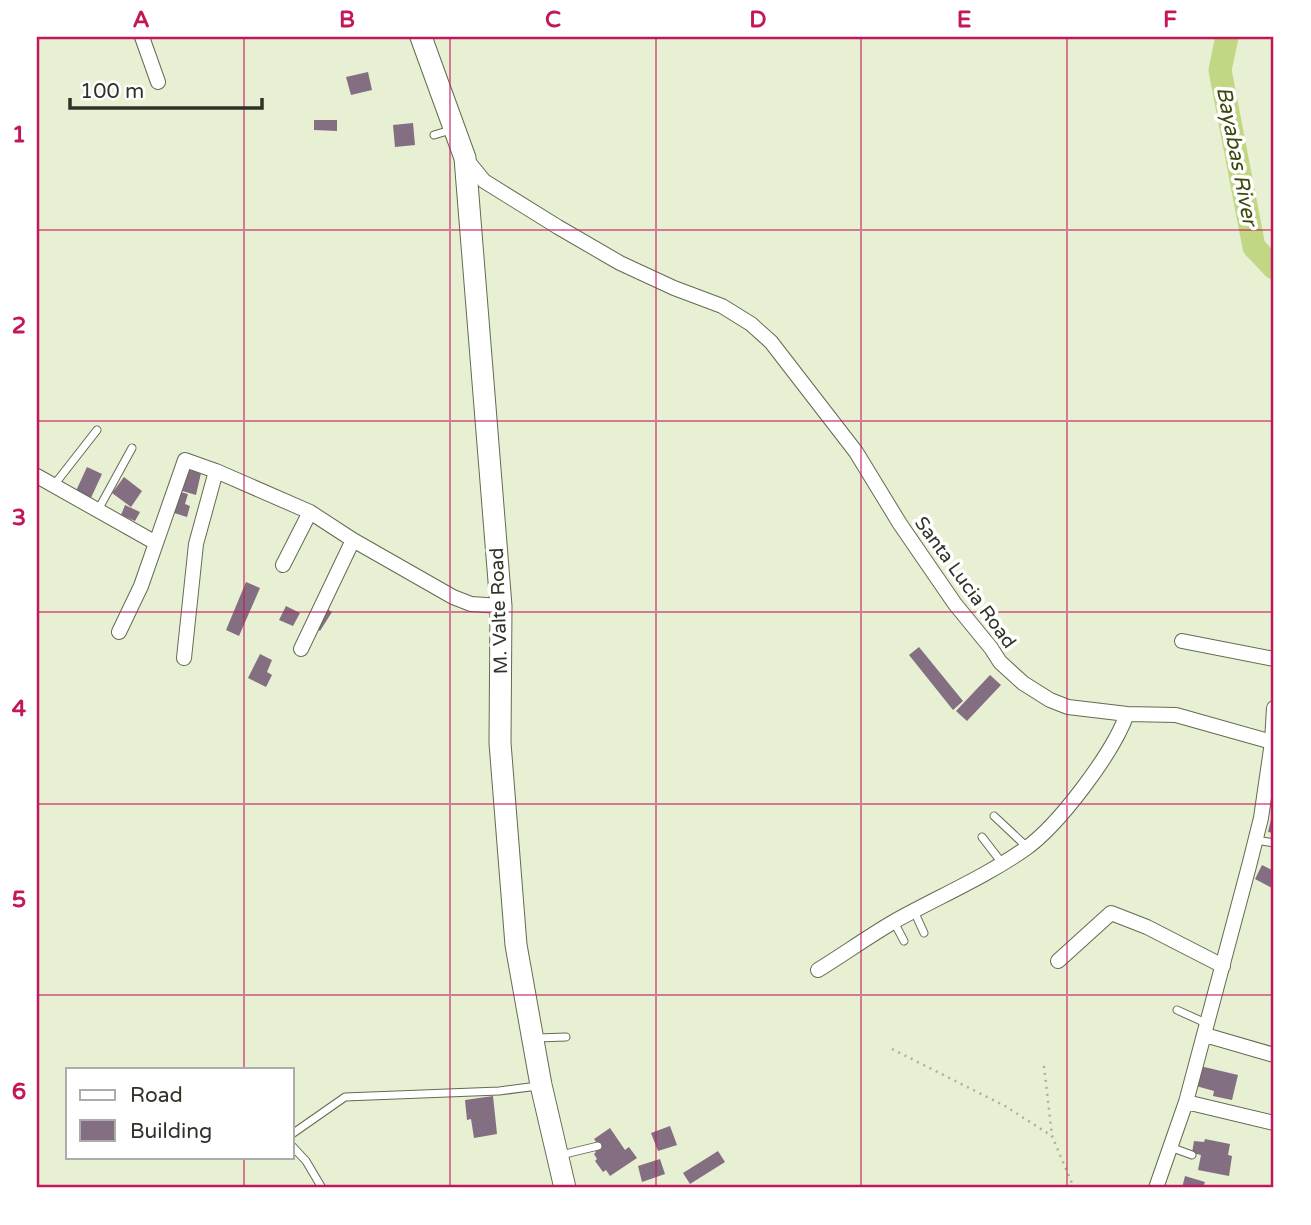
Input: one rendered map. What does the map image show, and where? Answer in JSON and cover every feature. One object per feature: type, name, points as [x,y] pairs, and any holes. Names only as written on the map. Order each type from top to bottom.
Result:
[{"type":"main road","name":"M. Valte Road","points":[[421,37],[444,132],[465,158],[500,606],[500,743],[516,945],[541,1085],[565,1188]]},
{"type":"street","points":[[142,37],[158,82]]},
{"type":"street","name":"Santa Lucia Road","points":[[465,158],[484,181],[620,264],[722,306],[751,324],[771,342],[856,452],[900,524],[955,604],[1000,662],[1023,683],[1050,700],[1068,706],[1127,714],[1176,715],[1273,742]]},
{"type":"street","points":[[119,632],[141,586],[185,460],[310,512],[453,597],[471,604],[500,606]]},
{"type":"street","points":[[184,658],[196,544],[216,471]]},
{"type":"street","points":[[37,475],[156,543]]},
{"type":"street","points":[[283,565],[310,512]]},
{"type":"street","points":[[302,649],[353,540]]},
{"type":"street","points":[[1182,641],[1274,659]]},
{"type":"street","points":[[1156,1188],[1186,1102],[1207,1029],[1256,840],[1270,769],[1274,708]]},
{"type":"street","points":[[818,970],[894,922],[1027,847],[1050,825],[1102,761],[1120,733],[1127,714]]},
{"type":"street","points":[[1058,961],[1111,913],[1147,927],[1223,965]]},
{"type":"street","points":[[1207,1029],[1274,1055]]},
{"type":"street","points":[[1186,1102],[1274,1123]]},
{"type":"lane","points":[[54,485],[97,430]]},
{"type":"lane","points":[[98,510],[132,448]]},
{"type":"lane","points":[[994,816],[1027,847]]},
{"type":"lane","points":[[982,837],[1002,863]]},
{"type":"lane","points":[[1256,840],[1274,844]]},
{"type":"lane","points":[[914,911],[924,933]]},
{"type":"lane","points":[[894,922],[904,941]]},
{"type":"lane","points":[[1177,1010],[1207,1029]]},
{"type":"lane","points":[[533,1038],[566,1037]]},
{"type":"lane","points":[[294,1133],[345,1097],[499,1091],[541,1085]]},
{"type":"lane","points":[[557,1156],[598,1146]]},
{"type":"lane","points":[[1170,1147],[1192,1155]]},
{"type":"lane","points":[[294,1148],[306,1161],[322,1188]]},
{"type":"path","points":[[892,1049],[1005,1107],[1052,1136]]},
{"type":"path","points":[[1044,1066],[1052,1136],[1074,1188]]},
{"type":"building","points":[[368,72],[372,90],[351,95],[346,77]]},
{"type":"building","points":[[314,120],[337,120],[337,131],[314,130]]},
{"type":"building","points":[[413,123],[415,145],[395,147],[393,125]]},
{"type":"building","points":[[175,466],[201,473],[196,495],[179,490]]},
{"type":"building","points":[[87,467],[102,474],[90,500],[75,493]]},
{"type":"building","points":[[124,477],[142,491],[131,507],[112,493]]},
{"type":"building","points":[[177,491],[188,494],[185,504],[190,506],[187,517],[171,512]]},
{"type":"building","points":[[125,505],[140,512],[135,521],[121,515]]},
{"type":"building","points":[[246,582],[260,588],[239,636],[226,630]]},
{"type":"building","points":[[321,605],[332,612],[320,631],[309,623]]},
{"type":"building","points":[[286,606],[300,613],[293,626],[279,620]]},
{"type":"building","points":[[919,647],[963,701],[953,710],[909,655]]},
{"type":"building","points":[[260,654],[272,660],[267,672],[272,675],[266,687],[248,678]]},
{"type":"building","points":[[990,675],[1001,685],[967,721],[956,711]]},
{"type":"building","points":[[1274,812],[1274,833],[1268,832]]},
{"type":"building","points":[[1262,865],[1274,871],[1274,889],[1255,879]]},
{"type":"building","points":[[1200,1066],[1238,1075],[1232,1100],[1213,1096],[1214,1091],[1196,1086]]},
{"type":"building","points":[[493,1096],[497,1134],[474,1138],[471,1119],[467,1120],[465,1100]]},
{"type":"building","points":[[670,1126],[677,1145],[658,1151],[651,1133]]},
{"type":"building","points":[[610,1128],[625,1150],[629,1147],[637,1158],[610,1176],[606,1170],[603,1172],[595,1161],[597,1159],[594,1150],[599,1146],[594,1139]]},
{"type":"building","points":[[1205,1139],[1230,1144],[1228,1155],[1232,1156],[1229,1176],[1198,1170],[1201,1155],[1192,1153],[1194,1141],[1204,1142]]},
{"type":"building","points":[[718,1151],[725,1162],[690,1184],[683,1173]]},
{"type":"building","points":[[660,1159],[665,1174],[642,1182],[638,1166]]},
{"type":"building","points":[[1185,1176],[1205,1182],[1203,1188],[1182,1188]]},
{"type":"waterway","name":"Bayabas River","points":[[1227,37],[1220,70],[1254,247],[1274,268]]}]
